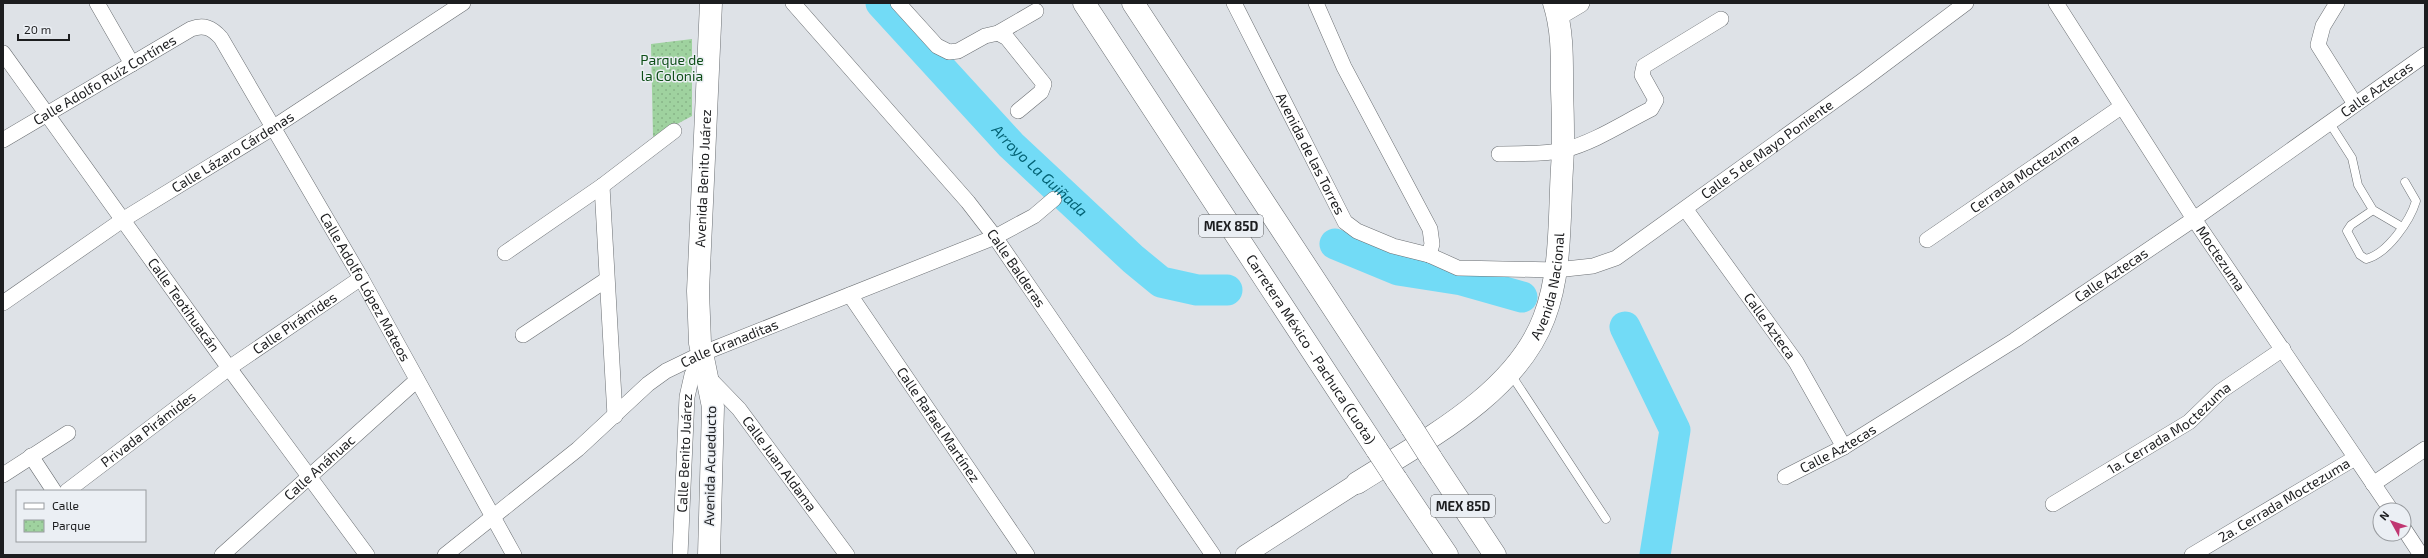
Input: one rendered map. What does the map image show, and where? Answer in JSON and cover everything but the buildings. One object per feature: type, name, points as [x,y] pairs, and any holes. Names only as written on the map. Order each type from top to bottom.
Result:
[{"type":"main road","name":"Avenida Benito Juárez","points":[[701,354],[698,291],[711,3]]},
{"type":"main road","name":"Carretera México - Pachuca (Cuota)","points":[[1084,3],[1447,555]]},
{"type":"main road","name":"MEX 85D","points":[[1133,3],[1495,555]]},
{"type":"main road","name":"Avenida Nacional","points":[[1357,483],[1468,412],[1509,372],[1531,343],[1544,319],[1556,270],[1564,150],[1562,61],[1556,10]]},
{"type":"main road","name":"Avenida Acueducto","points":[[701,354],[713,407],[709,555]]},
{"type":"street","points":[[97,3],[132,64]]},
{"type":"street","name":"Calle Lázaro Cárdenas","points":[[3,303],[124,219],[274,127],[463,3]]},
{"type":"street","name":"Calle Balderas","points":[[793,3],[968,202],[995,237],[1214,555]]},
{"type":"street","points":[[898,3],[937,46],[949,52],[958,51],[985,36],[998,33],[1036,10]]},
{"type":"street","name":"Avenida de las Torres","points":[[1234,3],[1345,222],[1357,231],[1393,246],[1429,255],[1458,268],[1556,270]]},
{"type":"street","points":[[1316,3],[1344,67],[1430,229],[1432,244],[1429,255]]},
{"type":"street","points":[[1556,10],[1580,3]]},
{"type":"street","name":"Calle 5 de Mayo Poniente","points":[[1556,270],[1593,266],[1616,258],[1686,210],[1966,3]]},
{"type":"street","name":"Moctezuma","points":[[2056,3],[2121,107],[2194,219],[2385,502]]},
{"type":"street","points":[[2337,3],[2323,26],[2318,45],[2355,104]]},
{"type":"street","points":[[1499,154],[1547,153],[1564,150],[1582,144],[1651,109],[1656,100],[1642,75],[1644,66],[1721,20]]},
{"type":"street","name":"Calle Adolfo Ruíz Cortínes","points":[[3,140],[191,29],[199,26],[207,27]]},
{"type":"street","name":"Calle Adolfo López Mateos","points":[[207,27],[215,31],[221,38],[274,127],[514,555]]},
{"type":"street","points":[[998,33],[1007,38],[1043,81],[1044,87],[1041,92],[1018,111]]},
{"type":"street","name":"Calle Teotihuacán","points":[[3,53],[124,219],[229,368],[367,555]]},
{"type":"street","name":"Calle Aztecas","points":[[1785,477],[1844,447],[2015,340],[2194,219],[2425,55]]},
{"type":"street","name":"Cerrada Moctezuma","points":[[1927,240],[2121,107]]},
{"type":"street","points":[[505,252],[602,186],[674,131]]},
{"type":"street","points":[[602,186],[606,280],[615,416]]},
{"type":"street","name":"Calle Granaditas","points":[[445,555],[492,516],[578,449],[648,384],[666,371],[701,354],[995,237],[1034,216],[1054,199]]},
{"type":"street","name":"Calle Azteca","points":[[1686,210],[1796,362],[1844,447]]},
{"type":"street","name":"Calle Pirámides","points":[[229,368],[360,278]]},
{"type":"street","points":[[523,335],[606,280]]},
{"type":"street","name":"Calle Rafael Martínez","points":[[850,295],[1027,555]]},
{"type":"street","name":"1a. Cerrada Moctezuma","points":[[2053,504],[2189,422],[2221,391],[2283,349]]},
{"type":"street","name":"Calle Benito Juárez","points":[[680,555],[687,397],[692,375],[701,354]]},
{"type":"street","name":"Privada Pirámides","points":[[68,490],[229,368]]},
{"type":"street","name":"Calle Juan Aldama","points":[[707,376],[739,409],[847,555]]},
{"type":"street","name":"Calle Anáhuac","points":[[222,555],[309,475],[417,380]]},
{"type":"street","points":[[3,476],[31,456],[68,433]]},
{"type":"street","points":[[2373,484],[2425,449]]},
{"type":"street","points":[[31,456],[53,490]]},
{"type":"street","name":"2a. Cerrada Moctezuma","points":[[2192,555],[2355,458]]},
{"type":"street","points":[[1245,555],[1357,483]]},
{"type":"street","points":[[2412,542],[2421,555]]},
{"type":"lane","points":[[2329,122],[2352,158],[2358,185],[2373,210],[2402,227]]},
{"type":"lane","points":[[2373,210],[2351,225],[2347,232],[2362,257],[2369,258],[2391,243],[2402,227],[2416,201],[2404,182]]},
{"type":"lane","points":[[1509,372],[1606,519]]},
{"type":"green space","name":"Parque de la Colonia","points":[[692,39],[692,116],[653,137],[651,44]]},
{"type":"waterway","name":"Arroyo La Guiñada","points":[[881,3],[1011,145],[1133,259],[1161,282],[1197,290],[1227,290]]},
{"type":"waterway","points":[[1335,244],[1398,270],[1462,280],[1522,297]]},
{"type":"waterway","points":[[1625,327],[1675,430],[1655,555]]}]
